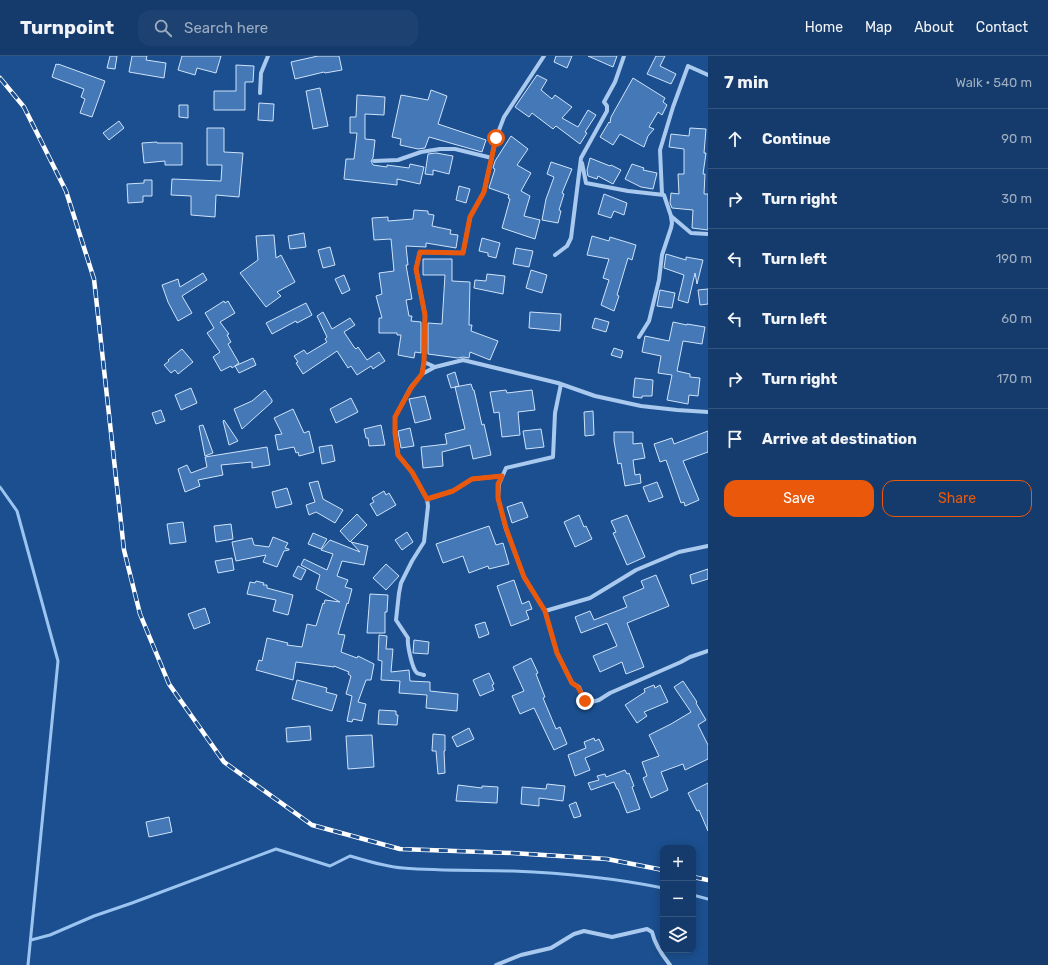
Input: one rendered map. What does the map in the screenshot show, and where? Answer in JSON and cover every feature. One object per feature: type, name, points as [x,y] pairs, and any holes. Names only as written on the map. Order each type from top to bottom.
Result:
[{"type":"street","points":[[260,93],[261,73],[268,56]]},
{"type":"street","points":[[422,374],[424,362],[425,315],[416,269],[420,252],[463,253],[470,217],[484,192],[496,138],[504,117],[544,56]]},
{"type":"street","points":[[555,255],[567,246],[571,238],[581,158],[607,111],[607,106],[604,102],[615,82],[624,56]]},
{"type":"street","points":[[639,337],[649,321],[659,280],[662,255],[672,223],[665,196],[662,194],[660,150],[673,107],[688,66],[708,75]]},
{"type":"street","points":[[374,161],[398,160],[420,152],[440,149],[454,149],[492,158]]},
{"type":"street","points":[[581,158],[586,183],[628,191],[662,194]]},
{"type":"street","points":[[670,216],[691,233],[708,234]]},
{"type":"street","points":[[424,675],[417,673],[412,664],[412,657],[407,644],[408,638],[396,620],[401,583],[424,542],[428,506],[427,499],[412,472],[398,455],[395,433],[395,417],[411,388],[422,374],[436,367],[463,360],[561,384],[595,396],[641,406],[708,412]]},
{"type":"street","points":[[424,362],[436,367]]},
{"type":"street","points":[[561,384],[555,413],[553,457],[506,468],[498,484],[498,498],[506,528],[524,577],[545,611],[557,653],[572,683],[578,687],[585,701],[588,703],[599,700],[610,693],[690,657],[708,651]]},
{"type":"street","points":[[427,499],[453,491],[472,479],[502,476]]},
{"type":"street","points":[[545,611],[590,598],[636,570],[679,552],[708,546]]},
{"type":"street","points":[[496,965],[521,955],[551,948],[574,934],[584,931],[612,937],[647,929],[652,932],[660,953],[670,965]]},
{"type":"building","points":[[110,56],[117,56],[115,69],[107,68]]},
{"type":"building","points":[[132,56],[147,56],[146,60],[166,63],[164,78],[129,72]]},
{"type":"building","points":[[182,56],[221,56],[216,73],[197,68],[195,75],[178,70]]},
{"type":"building","points":[[318,56],[339,56],[342,70],[324,72],[295,79],[291,62]]},
{"type":"building","points":[[556,56],[572,56],[567,68],[554,62]]},
{"type":"building","points":[[588,56],[617,56],[613,67]]},
{"type":"building","points":[[656,56],[665,56],[660,66],[676,74],[671,84],[647,74]]},
{"type":"building","points":[[56,64],[105,81],[92,117],[80,113],[85,99],[81,97],[84,89],[52,77]]},
{"type":"building","points":[[236,65],[254,66],[253,82],[245,82],[245,110],[214,110],[214,91],[236,91]]},
{"type":"building","points":[[537,75],[547,80],[541,90],[552,99],[555,95],[572,107],[562,118],[578,127],[588,110],[596,115],[585,132],[587,133],[580,144],[556,126],[553,129],[532,113],[529,117],[515,107]]},
{"type":"building","points":[[633,78],[665,98],[663,102],[667,105],[662,115],[658,112],[649,127],[654,129],[648,136],[644,147],[620,134],[613,145],[600,137],[609,122],[610,123],[611,117]]},
{"type":"building","points":[[320,88],[328,126],[313,129],[306,91]]},
{"type":"building","points":[[431,90],[447,96],[438,124],[486,140],[482,152],[429,137],[425,148],[418,149],[400,145],[401,139],[392,137],[401,95],[428,100]]},
{"type":"building","points":[[357,95],[385,97],[384,115],[365,114],[365,139],[375,140],[373,158],[371,161],[373,165],[409,168],[410,164],[424,167],[420,184],[397,179],[397,185],[344,179],[346,159],[354,159],[357,133],[350,133],[350,117],[356,117]]},
{"type":"building","points":[[259,103],[274,104],[273,121],[258,120]]},
{"type":"building","points":[[179,105],[188,105],[188,118],[179,117]]},
{"type":"building","points":[[119,121],[124,128],[109,140],[103,133]]},
{"type":"building","points":[[207,128],[224,128],[224,152],[243,153],[239,197],[216,195],[215,217],[191,215],[191,196],[171,195],[172,179],[221,181],[222,165],[207,165]]},
{"type":"building","points":[[690,128],[706,129],[704,153],[706,153],[703,174],[705,174],[704,194],[708,194],[708,230],[692,228],[693,210],[672,208],[670,203],[671,193],[679,194],[678,174],[684,174],[684,149],[669,147],[671,134],[689,136]]},
{"type":"building","points":[[511,136],[528,149],[517,165],[531,173],[521,191],[530,196],[524,216],[540,220],[535,239],[502,228],[510,199],[508,198],[509,195],[489,188],[495,169],[493,168],[495,161]]},
{"type":"building","points":[[142,143],[182,143],[182,165],[165,165],[165,161],[144,163]]},
{"type":"building","points":[[436,153],[453,156],[449,174],[433,170],[433,175],[425,174],[428,154]]},
{"type":"building","points":[[590,158],[621,170],[613,184],[598,176],[597,179],[588,176],[587,170]]},
{"type":"building","points":[[551,162],[572,169],[562,193],[564,194],[559,210],[561,211],[558,223],[542,220],[546,199],[554,177],[547,174]]},
{"type":"building","points":[[632,164],[644,168],[643,170],[657,173],[653,189],[641,187],[625,179]]},
{"type":"building","points":[[144,180],[152,180],[152,196],[143,196],[143,202],[128,203],[127,184],[144,183]]},
{"type":"building","points":[[459,186],[470,189],[466,203],[456,200]]},
{"type":"building","points":[[604,194],[627,203],[624,215],[614,211],[611,218],[598,214]]},
{"type":"building","points":[[414,210],[428,211],[428,214],[434,215],[432,226],[451,230],[450,234],[458,235],[456,248],[426,243],[426,247],[406,246],[408,265],[406,265],[412,299],[406,300],[409,316],[412,316],[411,321],[421,322],[421,353],[415,352],[414,358],[398,355],[401,335],[397,335],[397,333],[379,333],[379,318],[382,318],[376,296],[382,294],[379,273],[394,271],[391,239],[374,240],[372,218],[388,217],[388,221],[413,219]]},
{"type":"building","points":[[304,233],[306,247],[290,249],[288,236]]},
{"type":"building","points":[[274,235],[276,258],[281,255],[295,282],[277,292],[281,296],[266,307],[240,273],[258,260],[256,236]]},
{"type":"building","points":[[592,236],[609,241],[610,237],[636,245],[632,260],[628,258],[614,311],[601,305],[609,280],[603,278],[609,259],[587,255]]},
{"type":"building","points":[[482,238],[500,243],[496,258],[488,256],[488,253],[479,251]]},
{"type":"building","points":[[330,247],[335,265],[323,268],[318,250]]},
{"type":"building","points":[[516,248],[533,251],[529,267],[513,264]]},
{"type":"building","points":[[666,254],[686,260],[686,257],[703,260],[697,284],[695,273],[688,303],[678,300],[684,275],[664,268]]},
{"type":"building","points":[[423,259],[452,259],[452,281],[470,282],[469,325],[472,325],[471,331],[498,341],[490,360],[470,352],[469,358],[428,354],[428,323],[442,324],[445,275],[423,275]]},
{"type":"building","points":[[531,270],[547,275],[542,293],[526,288]]},
{"type":"building","points":[[203,273],[207,280],[182,296],[192,313],[178,321],[168,302],[162,285],[178,279],[180,287]]},
{"type":"building","points":[[487,274],[505,276],[503,294],[474,288],[475,280],[486,281]]},
{"type":"building","points":[[344,275],[350,290],[342,294],[335,279]]},
{"type":"building","points":[[708,289],[708,304],[700,305],[698,290]]},
{"type":"building","points":[[660,290],[675,293],[672,308],[657,306]]},
{"type":"building","points":[[224,301],[225,303],[228,301],[235,313],[220,322],[229,334],[227,335],[231,342],[228,344],[239,363],[232,368],[231,366],[221,371],[213,357],[220,352],[207,333],[214,328],[205,313]]},
{"type":"building","points":[[306,303],[312,315],[297,323],[296,321],[272,334],[266,323]]},
{"type":"building","points":[[323,312],[332,329],[350,318],[355,325],[344,332],[354,347],[356,349],[358,347],[367,360],[379,352],[385,361],[373,369],[371,366],[357,375],[351,366],[348,368],[337,351],[303,374],[296,363],[298,362],[294,356],[304,350],[307,354],[327,342],[325,339],[327,337],[317,316]]},
{"type":"building","points":[[530,312],[561,314],[560,331],[529,328]]},
{"type":"building","points":[[595,318],[609,322],[606,332],[592,328]]},
{"type":"building","points":[[673,322],[705,327],[702,344],[683,341],[677,371],[690,374],[690,377],[700,378],[698,396],[689,395],[688,404],[667,400],[672,375],[658,373],[661,356],[642,352],[645,336],[669,341]]},
{"type":"building","points":[[614,348],[623,351],[621,358],[611,355]]},
{"type":"building","points":[[182,349],[193,362],[178,374],[175,370],[171,373],[164,365]]},
{"type":"building","points":[[253,358],[256,365],[239,373],[235,366]]},
{"type":"building","points":[[455,372],[459,386],[451,388],[447,375]]},
{"type":"building","points":[[635,378],[653,380],[652,396],[642,396],[642,398],[633,397]]},
{"type":"building","points":[[471,384],[474,390],[482,425],[484,424],[491,455],[473,459],[470,445],[442,452],[443,466],[423,468],[421,447],[447,444],[445,434],[465,429],[455,387]]},
{"type":"building","points":[[191,388],[197,403],[181,410],[175,395]]},
{"type":"building","points":[[265,390],[272,402],[242,429],[234,409],[252,401]]},
{"type":"building","points":[[506,390],[507,393],[532,390],[535,410],[518,412],[520,435],[502,437],[499,412],[494,413],[490,392]]},
{"type":"building","points":[[425,396],[431,419],[415,423],[409,399]]},
{"type":"building","points":[[351,398],[358,412],[336,423],[330,409]]},
{"type":"building","points":[[293,409],[304,433],[309,431],[314,452],[299,456],[294,447],[278,450],[275,435],[282,434],[274,418]]},
{"type":"building","points":[[161,410],[165,421],[156,424],[152,413]]},
{"type":"building","points":[[593,411],[594,435],[585,436],[584,412]]},
{"type":"building","points":[[224,420],[238,441],[229,445],[223,421]]},
{"type":"building","points":[[203,425],[213,453],[205,456],[199,426]]},
{"type":"building","points":[[381,425],[385,445],[369,446],[368,438],[366,438],[364,429]]},
{"type":"building","points":[[410,428],[414,446],[401,448],[398,431]]},
{"type":"building","points":[[541,429],[544,447],[526,449],[523,431]]},
{"type":"building","points":[[708,431],[708,452],[683,461],[699,500],[685,506],[684,502],[681,503],[666,460],[660,462],[654,444],[672,438],[674,444]]},
{"type":"building","points":[[614,432],[633,432],[633,444],[642,443],[645,458],[633,460],[635,475],[640,474],[641,483],[625,486],[621,463],[618,464]]},
{"type":"building","points":[[332,445],[335,461],[322,464],[319,447]]},
{"type":"building","points":[[267,447],[270,465],[252,468],[252,462],[221,465],[223,475],[198,480],[200,486],[185,492],[178,469],[187,465],[191,473],[207,467],[205,457]]},
{"type":"building","points":[[318,481],[323,499],[343,510],[335,523],[316,512],[309,515],[306,505],[315,502],[309,483]]},
{"type":"building","points":[[657,482],[663,497],[649,502],[643,487]]},
{"type":"building","points":[[287,488],[292,504],[276,508],[272,492]]},
{"type":"building","points":[[384,491],[386,495],[389,493],[396,505],[377,516],[370,504],[374,502],[372,498]]},
{"type":"building","points":[[522,502],[528,517],[512,523],[507,507]]},
{"type":"building","points":[[357,514],[367,525],[350,542],[340,531]]},
{"type":"building","points":[[579,515],[584,527],[586,526],[592,539],[575,547],[564,522]]},
{"type":"building","points":[[627,515],[645,557],[627,565],[613,533],[616,532],[611,521]]},
{"type":"building","points":[[183,522],[186,542],[170,544],[167,524]]},
{"type":"building","points":[[231,524],[233,539],[216,542],[214,526]]},
{"type":"building","points":[[489,526],[496,545],[503,543],[509,564],[489,569],[488,566],[469,573],[463,556],[443,563],[436,544]]},
{"type":"building","points":[[407,532],[413,542],[402,550],[395,540]]},
{"type":"building","points":[[313,533],[327,539],[321,549],[308,544]]},
{"type":"building","points":[[273,537],[288,543],[285,548],[289,549],[284,551],[277,567],[263,562],[266,555],[236,561],[232,542],[252,538],[254,545],[269,547]]},
{"type":"building","points":[[330,540],[360,552],[351,542],[368,546],[364,565],[342,561],[337,576],[348,580],[345,587],[352,589],[338,634],[345,635],[341,652],[357,658],[358,656],[374,664],[371,680],[366,680],[358,702],[366,704],[362,721],[353,719],[352,722],[347,721],[352,696],[346,694],[351,676],[348,674],[349,672],[334,666],[296,662],[293,680],[256,670],[259,660],[262,661],[267,638],[288,643],[287,645],[302,647],[307,624],[316,626],[325,600],[340,602],[316,589],[320,575],[301,565],[304,559],[327,570],[333,554],[321,550]]},
{"type":"building","points":[[232,558],[234,570],[218,573],[215,561]]},
{"type":"building","points":[[386,564],[399,576],[386,590],[373,578]]},
{"type":"building","points":[[298,566],[306,570],[301,580],[293,576]]},
{"type":"building","points":[[708,569],[708,579],[692,584],[690,575]]},
{"type":"building","points":[[656,575],[669,606],[627,623],[644,667],[626,674],[622,662],[600,672],[593,656],[617,646],[607,623],[581,633],[575,617],[590,611],[594,620],[627,607],[623,597],[644,588],[641,581]]},
{"type":"building","points":[[514,580],[522,604],[529,601],[532,609],[526,611],[529,619],[511,626],[497,586]]},
{"type":"building","points":[[256,581],[264,583],[263,585],[267,585],[267,588],[293,595],[288,615],[273,611],[276,600],[247,594],[250,582],[255,583]]},
{"type":"building","points":[[370,594],[388,595],[387,612],[385,612],[385,633],[367,633]]},
{"type":"building","points":[[205,608],[210,623],[194,629],[188,614]]},
{"type":"building","points":[[485,622],[489,634],[479,638],[475,625]]},
{"type":"building","points":[[379,635],[387,636],[386,649],[393,649],[391,672],[409,670],[410,681],[430,682],[430,691],[458,694],[457,711],[426,708],[427,695],[399,693],[400,681],[381,680],[382,661],[378,660]]},
{"type":"building","points":[[414,640],[429,642],[428,654],[413,653]]},
{"type":"building","points":[[531,658],[538,673],[536,674],[545,697],[543,698],[556,729],[560,727],[567,744],[554,750],[534,708],[520,714],[512,696],[524,691],[513,667]]},
{"type":"building","points":[[489,673],[494,684],[492,685],[494,690],[480,696],[473,680]]},
{"type":"building","points":[[297,680],[327,688],[326,692],[337,695],[332,711],[292,699]]},
{"type":"building","points":[[683,681],[697,702],[696,703],[706,720],[698,725],[708,745],[708,759],[685,770],[683,764],[661,772],[668,790],[651,798],[643,778],[647,776],[642,762],[659,756],[649,735],[691,712],[674,687]]},
{"type":"building","points":[[654,685],[655,688],[660,685],[668,702],[644,712],[647,716],[637,723],[625,705],[645,692],[644,689]]},
{"type":"building","points":[[379,710],[396,711],[396,715],[398,715],[397,725],[378,724]]},
{"type":"building","points":[[310,726],[311,740],[287,742],[286,728]]},
{"type":"building","points":[[469,728],[474,739],[457,747],[452,737]]},
{"type":"building","points":[[433,734],[445,735],[445,773],[438,774],[436,751],[432,751]]},
{"type":"building","points":[[372,735],[374,767],[348,769],[346,736]]},
{"type":"building","points":[[594,738],[595,741],[599,739],[604,750],[585,758],[590,770],[575,776],[568,755],[586,748],[584,742]]},
{"type":"building","points":[[625,770],[627,774],[629,773],[634,786],[632,787],[640,809],[627,813],[614,782],[591,790],[588,783],[599,780],[597,776],[605,774],[606,777]]},
{"type":"building","points":[[708,783],[708,831],[699,810],[697,811],[688,793]]},
{"type":"building","points":[[547,784],[565,786],[563,801],[539,798],[539,806],[521,804],[522,787],[546,789]]},
{"type":"building","points":[[458,785],[482,788],[482,786],[498,787],[497,803],[456,801]]},
{"type":"building","points":[[576,802],[581,816],[574,818],[569,805]]},
{"type":"building","points":[[169,817],[172,832],[149,837],[146,822]]},
{"type":"waterway","points":[[0,487],[17,511],[58,661],[28,965]]},
{"type":"waterway","points":[[31,940],[50,935],[94,916],[276,849],[330,866],[350,856],[376,864],[397,867],[431,870],[551,873],[588,876],[660,887]]},
{"type":"waterway","points":[[696,896],[708,899]]},
{"type":"railway","points":[[0,78],[24,107],[66,191],[94,279],[124,550],[140,614],[169,684],[224,762],[312,825],[400,849],[512,853],[607,859],[660,869]]},
{"type":"railway","points":[[696,878],[708,880]]},
{"type":"route","points":[[496,138],[484,192],[470,217],[463,253],[420,252],[416,269],[425,315],[424,362],[422,374],[411,388],[395,417],[396,446],[398,455],[412,472],[427,499],[453,491],[472,479],[502,476],[498,484],[498,498],[506,528],[524,577],[545,611],[557,653],[572,683],[578,687],[585,701]]}]
